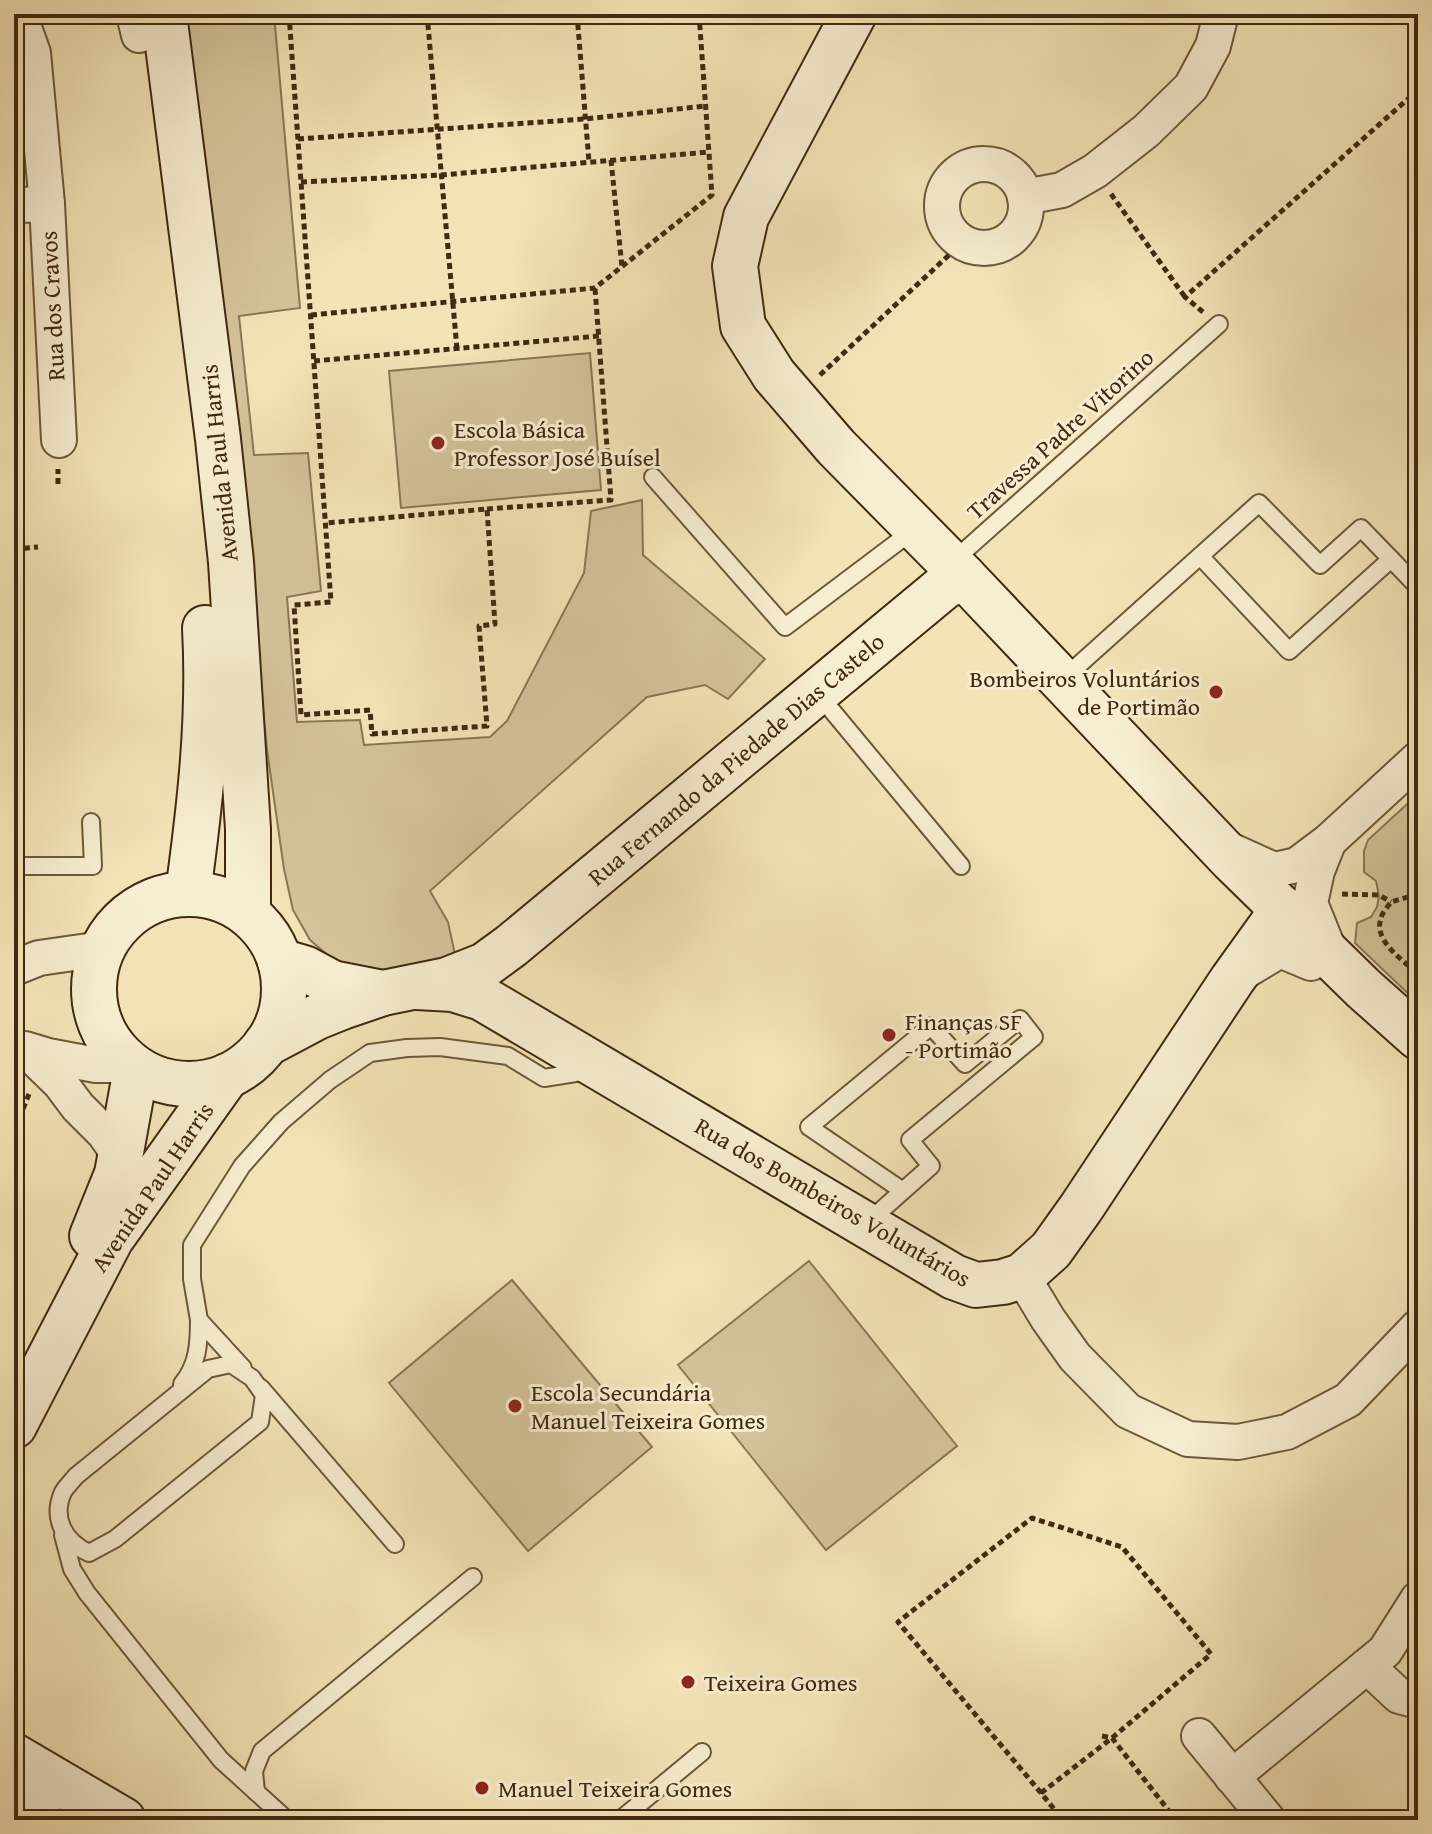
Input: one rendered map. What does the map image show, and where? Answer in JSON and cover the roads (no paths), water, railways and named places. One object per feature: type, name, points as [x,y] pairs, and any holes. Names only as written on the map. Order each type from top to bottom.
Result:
[{"type":"street","name":"Rua dos Cravos","points":[[19,14],[33,53],[30,205],[59,440]]},
{"type":"street","points":[[854,14],[746,217],[735,266],[743,326],[774,375],[953,576],[1051,693],[1322,961],[1418,1062]]},
{"type":"street","points":[[1025,197],[1062,190],[1095,171],[1146,131],[1191,87],[1213,46],[1221,14]]},
{"type":"street","name":"Avenida Paul Harris","points":[[143,19],[183,381],[208,676],[198,819],[188,893]]},
{"type":"street","name":"Avenida Paul Harris","points":[[143,19],[218,439],[231,562],[248,829],[248,914]]},
{"type":"street","points":[[979,164],[1005,169],[1018,181],[1025,197],[1022,223],[1012,237],[996,246],[970,246],[945,222],[942,205],[945,188],[956,174],[971,166],[979,164]]},
{"type":"street","points":[[836,447],[903,538],[953,576],[1062,680],[1214,840],[1277,917]]},
{"type":"street","name":"Rua Fernando da Piedade Dias Castelo","points":[[266,1044],[317,1017],[400,990],[447,980],[485,965],[953,576]]},
{"type":"street","points":[[1214,840],[1274,870],[1297,865],[1329,841],[1418,759]]},
{"type":"street","points":[[1329,841],[1232,980],[1074,1219],[1051,1250],[1022,1276],[1075,1357],[1128,1411],[1188,1439],[1238,1442],[1287,1432],[1348,1400],[1418,1327]]},
{"type":"street","points":[[1322,961],[1322,935],[1310,903],[1317,871],[1329,841]]},
{"type":"street","points":[[188,893],[230,902],[248,914],[268,935],[284,978],[283,1004],[275,1029],[266,1044],[255,1057],[227,1076],[202,1083],[177,1084],[152,1077],[131,1064],[115,1050],[103,1032],[93,990],[95,969],[102,949],[114,930],[128,915],[146,903],[188,893]]},
{"type":"street","points":[[511,946],[497,974],[498,991],[528,1026]]},
{"type":"street","points":[[22,959],[102,949]]},
{"type":"street","points":[[1232,980],[1280,950],[1322,961],[1364,989],[1418,1037]]},
{"type":"street","name":"Rua dos Bombeiros Voluntários","points":[[280,961],[304,968],[332,983],[400,990],[453,989],[482,998],[954,1277],[976,1285],[1022,1276]]},
{"type":"street","points":[[20,1047],[96,1065],[131,1064]]},
{"type":"street","points":[[20,1047],[60,1083],[120,1156]]},
{"type":"street","name":"Avenida Paul Harris","points":[[14,1388],[72,1281],[117,1174],[131,1064]]},
{"type":"street","name":"Avenida Paul Harris","points":[[14,1426],[111,1239],[227,1076]]},
{"type":"street","points":[[1232,1777],[1385,1651],[1418,1599]]},
{"type":"street","points":[[1367,1666],[1399,1696],[1418,1701]]},
{"type":"street","points":[[1199,1736],[1268,1820]]},
{"type":"street","points":[[14,1756],[123,1820]]},
{"type":"street","points":[[14,1803],[41,1820]]},
{"type":"lane","name":"Travessa Padre Vitorino","points":[[953,576],[1219,324]]},
{"type":"lane","points":[[653,477],[785,627],[903,538]]},
{"type":"lane","points":[[1062,680],[1259,503],[1320,565],[1361,528],[1418,587]]},
{"type":"lane","points":[[1200,556],[1289,651],[1391,559]]},
{"type":"lane","points":[[817,692],[961,866]]},
{"type":"lane","points":[[14,866],[93,866],[91,822]]},
{"type":"lane","points":[[865,1224],[903,1191],[931,1166],[910,1140],[1034,1037],[1020,1019],[965,1064],[931,1026],[809,1127],[903,1191]]},
{"type":"lane","points":[[169,1401],[188,1377],[199,1347],[192,1245],[242,1166],[281,1122],[330,1080],[370,1053],[407,1048],[440,1047],[508,1056],[544,1078],[602,1069]]},
{"type":"lane","points":[[199,1320],[395,1544]]},
{"type":"lane","points":[[58,1514],[74,1546],[89,1553],[115,1539],[260,1422],[264,1395],[252,1378],[231,1364],[208,1369],[76,1476],[64,1491],[58,1514],[72,1569],[87,1593],[221,1760],[287,1820]]},
{"type":"lane","points":[[256,1792],[254,1771],[262,1751],[473,1577]]},
{"type":"lane","points":[[620,1820],[702,1752]]},
{"type":"place","name":"Escola Básica Professor José Buísel","points":[[438,443]]},
{"type":"place","name":"Bombeiros Voluntários de Portimão","points":[[1216,692]]},
{"type":"place","name":"Finanças SF - Portimão","points":[[889,1035]]},
{"type":"place","name":"Escola Secundária Manuel Teixeira Gomes","points":[[515,1406]]},
{"type":"place","name":"Teixeira Gomes","points":[[688,1682]]},
{"type":"place","name":"Manuel Teixeira Gomes","points":[[482,1788]]}]
